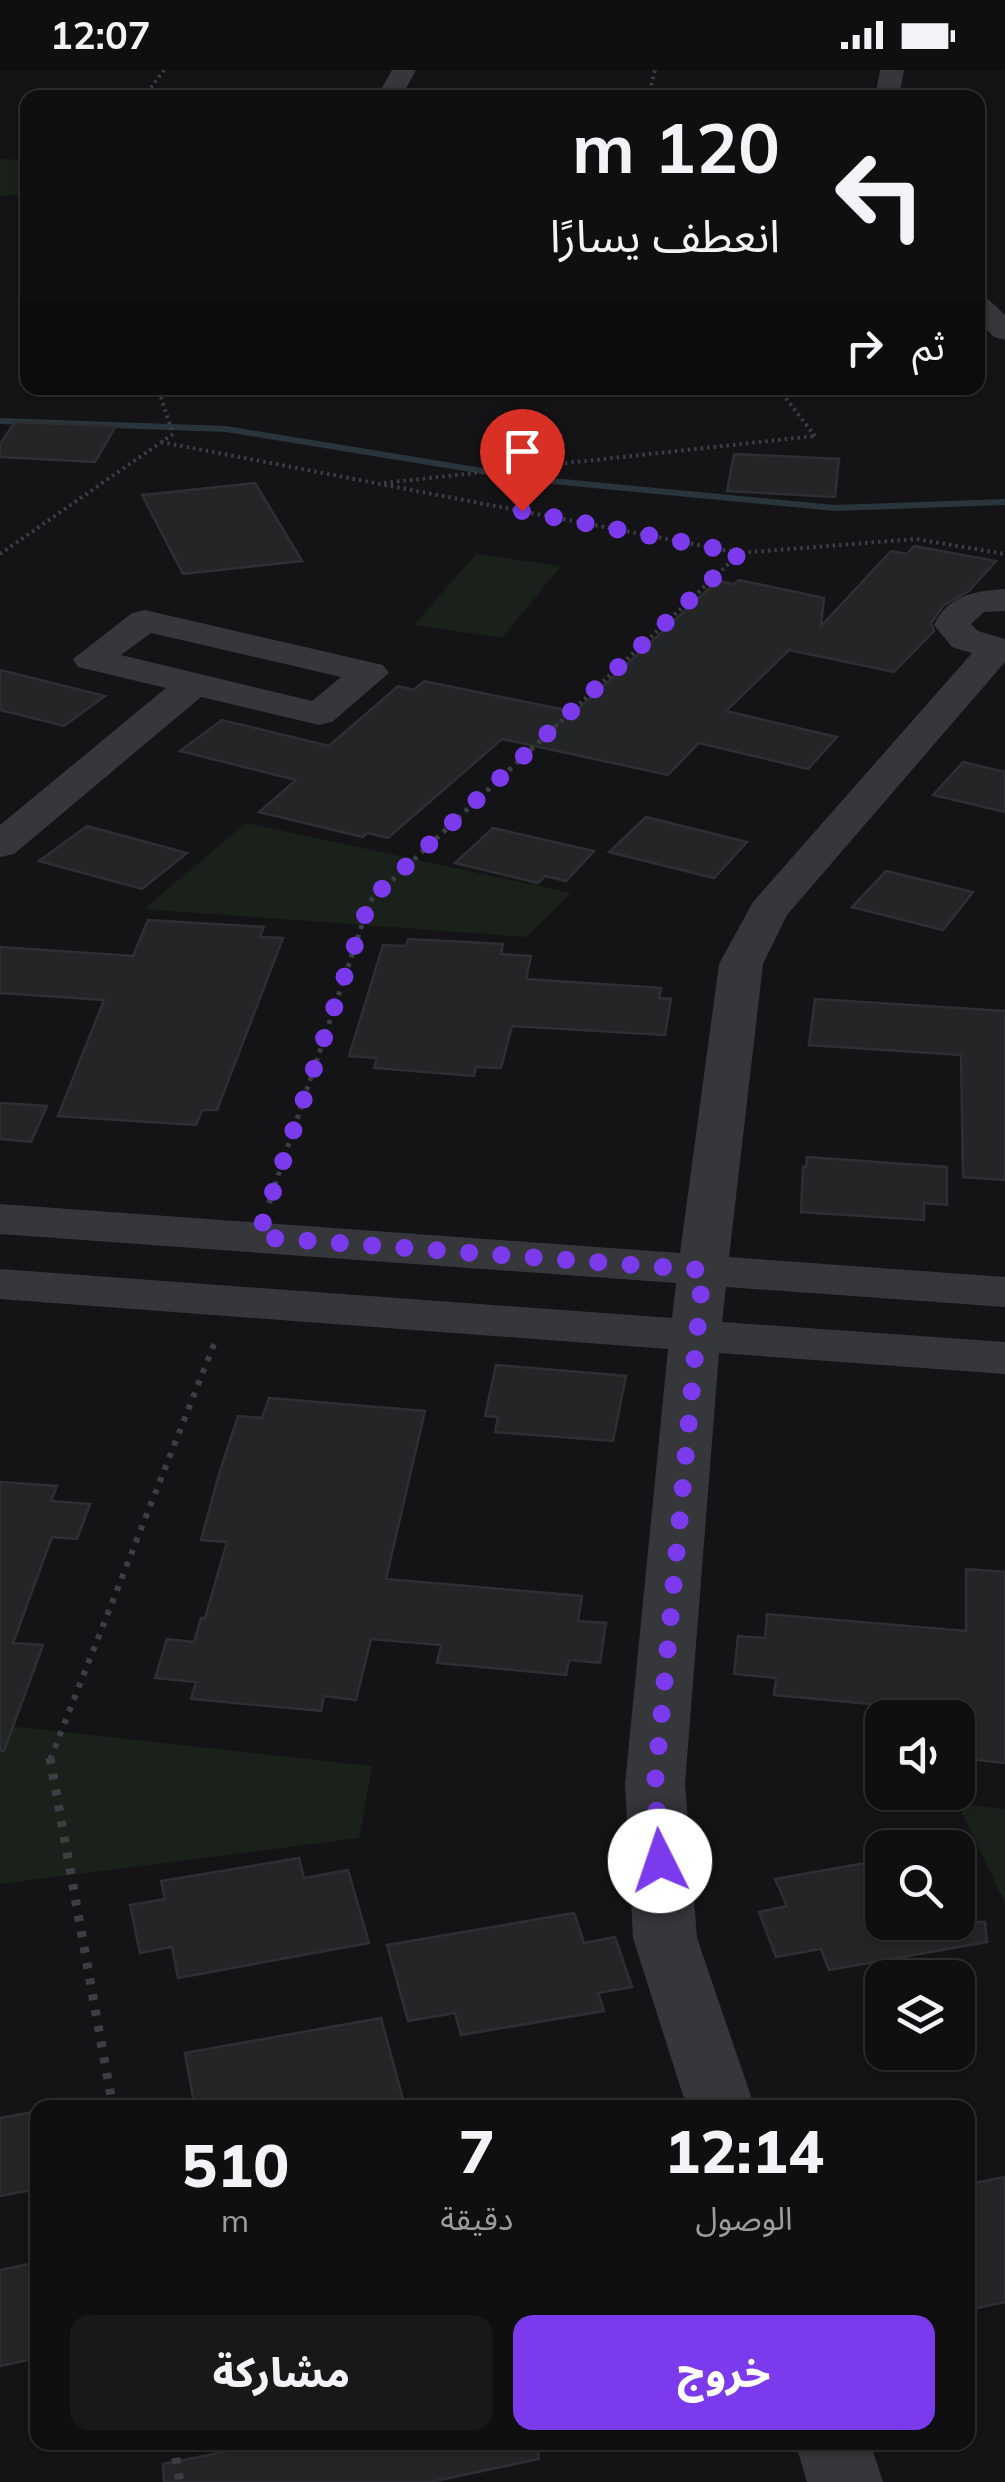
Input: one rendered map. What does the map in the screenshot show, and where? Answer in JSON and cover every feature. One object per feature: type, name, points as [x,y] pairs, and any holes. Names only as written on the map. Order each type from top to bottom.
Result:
[{"type":"street","points":[[985,312],[1005,331]]},
{"type":"street","points":[[718,2100],[665,1938],[655,1784],[695,1335],[741,964],[768,911],[1000,650],[965,639],[952,624],[960,611],[972,604],[1005,600]]},
{"type":"street","points":[[145,622],[370,673],[319,714],[194,684],[90,659],[145,622]]},
{"type":"street","points":[[0,845],[194,684]]},
{"type":"street","points":[[0,1219],[1005,1292]]},
{"type":"street","points":[[0,1284],[1005,1358]]},
{"type":"street","points":[[835,2450],[845,2482]]},
{"type":"path","points":[[0,554],[173,434],[160,395]]},
{"type":"path","points":[[376,484],[815,436],[783,395]]},
{"type":"path","points":[[160,442],[740,553],[916,539],[1005,554]]},
{"type":"path","points":[[258,1237],[370,900],[740,553]]},
{"type":"path","points":[[112,2100],[50,1758],[231,1301]]},
{"type":"path","points":[[174,2450],[180,2482]]},
{"type":"shaded area","points":[[0,159],[20,160],[20,195],[0,196]]},
{"type":"shaded area","points":[[476,554],[561,566],[502,638],[414,625]]},
{"type":"shaded area","points":[[246,823],[571,893],[526,937],[144,909]]},
{"type":"shaded area","points":[[0,1725],[372,1766],[359,1838],[0,1884]]},
{"type":"shaded area","points":[[975,1806],[1005,1809],[1005,1903],[975,1840],[975,1830],[970,1830],[961,1810],[975,1810]]},
{"type":"building","points":[[15,422],[116,426],[95,462],[0,457],[0,444]]},
{"type":"building","points":[[734,454],[839,459],[835,497],[727,491]]},
{"type":"building","points":[[255,483],[302,561],[183,574],[142,495]]},
{"type":"building","points":[[914,546],[996,561],[969,591],[944,605],[931,623],[934,631],[894,672],[789,650],[726,711],[837,737],[808,769],[699,743],[668,775],[502,739],[388,838],[367,833],[363,837],[259,812],[296,780],[180,751],[222,720],[329,746],[398,686],[414,690],[424,681],[575,712],[717,581],[734,584],[739,580],[824,598],[821,626],[891,551],[907,554]]},
{"type":"building","points":[[0,670],[105,696],[64,726],[0,710]]},
{"type":"building","points":[[963,762],[1005,772],[1005,812],[933,795]]},
{"type":"building","points":[[646,817],[747,842],[714,878],[609,852]]},
{"type":"building","points":[[87,826],[187,853],[142,889],[39,861]]},
{"type":"building","points":[[493,828],[594,851],[566,881],[545,876],[538,883],[455,863]]},
{"type":"building","points":[[886,871],[973,892],[943,930],[852,907]]},
{"type":"building","points":[[148,920],[264,927],[260,937],[283,938],[217,1110],[202,1110],[196,1125],[58,1116],[104,1000],[0,993],[0,947],[133,956]]},
{"type":"building","points":[[408,939],[503,944],[501,954],[531,956],[526,979],[661,988],[659,998],[671,999],[665,1035],[512,1026],[501,1068],[476,1067],[474,1076],[374,1068],[377,1058],[349,1056],[383,945],[406,946]]},
{"type":"building","points":[[815,999],[1005,1011],[1005,1180],[963,1177],[961,1055],[809,1045]]},
{"type":"building","points":[[0,1103],[47,1106],[31,1142],[0,1139]]},
{"type":"building","points":[[807,1157],[947,1167],[947,1205],[924,1203],[924,1220],[801,1212]]},
{"type":"building","points":[[496,1365],[626,1376],[613,1441],[495,1432],[498,1417],[485,1416]]},
{"type":"building","points":[[269,1398],[425,1411],[386,1579],[582,1596],[578,1621],[606,1623],[600,1663],[569,1660],[566,1675],[437,1663],[441,1645],[371,1639],[356,1700],[324,1696],[321,1711],[191,1699],[196,1682],[155,1678],[167,1639],[194,1642],[201,1618],[205,1618],[227,1542],[201,1540],[219,1474],[238,1416],[262,1418]]},
{"type":"building","points":[[0,1482],[57,1486],[51,1501],[90,1504],[77,1539],[52,1537],[13,1643],[43,1645],[4,1751],[0,1750]]},
{"type":"building","points":[[966,1569],[1005,1572],[1005,1763],[975,1760],[975,1700],[865,1700],[865,1703],[774,1695],[776,1678],[734,1674],[738,1636],[765,1638],[767,1614],[966,1631]]},
{"type":"building","points":[[299,1858],[304,1878],[348,1870],[369,1943],[178,1978],[172,1947],[140,1953],[130,1905],[165,1899],[161,1881]]},
{"type":"building","points":[[865,1863],[865,1940],[975,1940],[975,1922],[985,1922],[987,1942],[865,1960],[865,1964],[829,1970],[821,1949],[776,1957],[759,1912],[787,1906],[775,1879]]},
{"type":"building","points":[[574,1913],[584,1943],[615,1937],[632,1987],[598,1993],[604,2011],[461,2035],[455,2013],[408,2021],[387,1945]]},
{"type":"building","points":[[381,2018],[403,2100],[194,2100],[185,2053]]},
{"type":"building","points":[[30,2112],[30,2190],[0,2196],[0,2118]]},
{"type":"building","points":[[1005,2177],[1005,2302],[975,2308],[975,2183]]},
{"type":"building","points":[[30,2264],[30,2360],[0,2366],[0,2270]]},
{"type":"building","points":[[233,2450],[538,2450],[539,2459],[430,2482],[164,2482],[163,2464]]},
{"type":"waterway","points":[[0,421],[226,429],[531,479],[835,508],[1005,502]]},
{"type":"route","points":[[522,511],[740,553],[370,900],[258,1237],[703,1270],[655,1784],[660,1861]]}]
